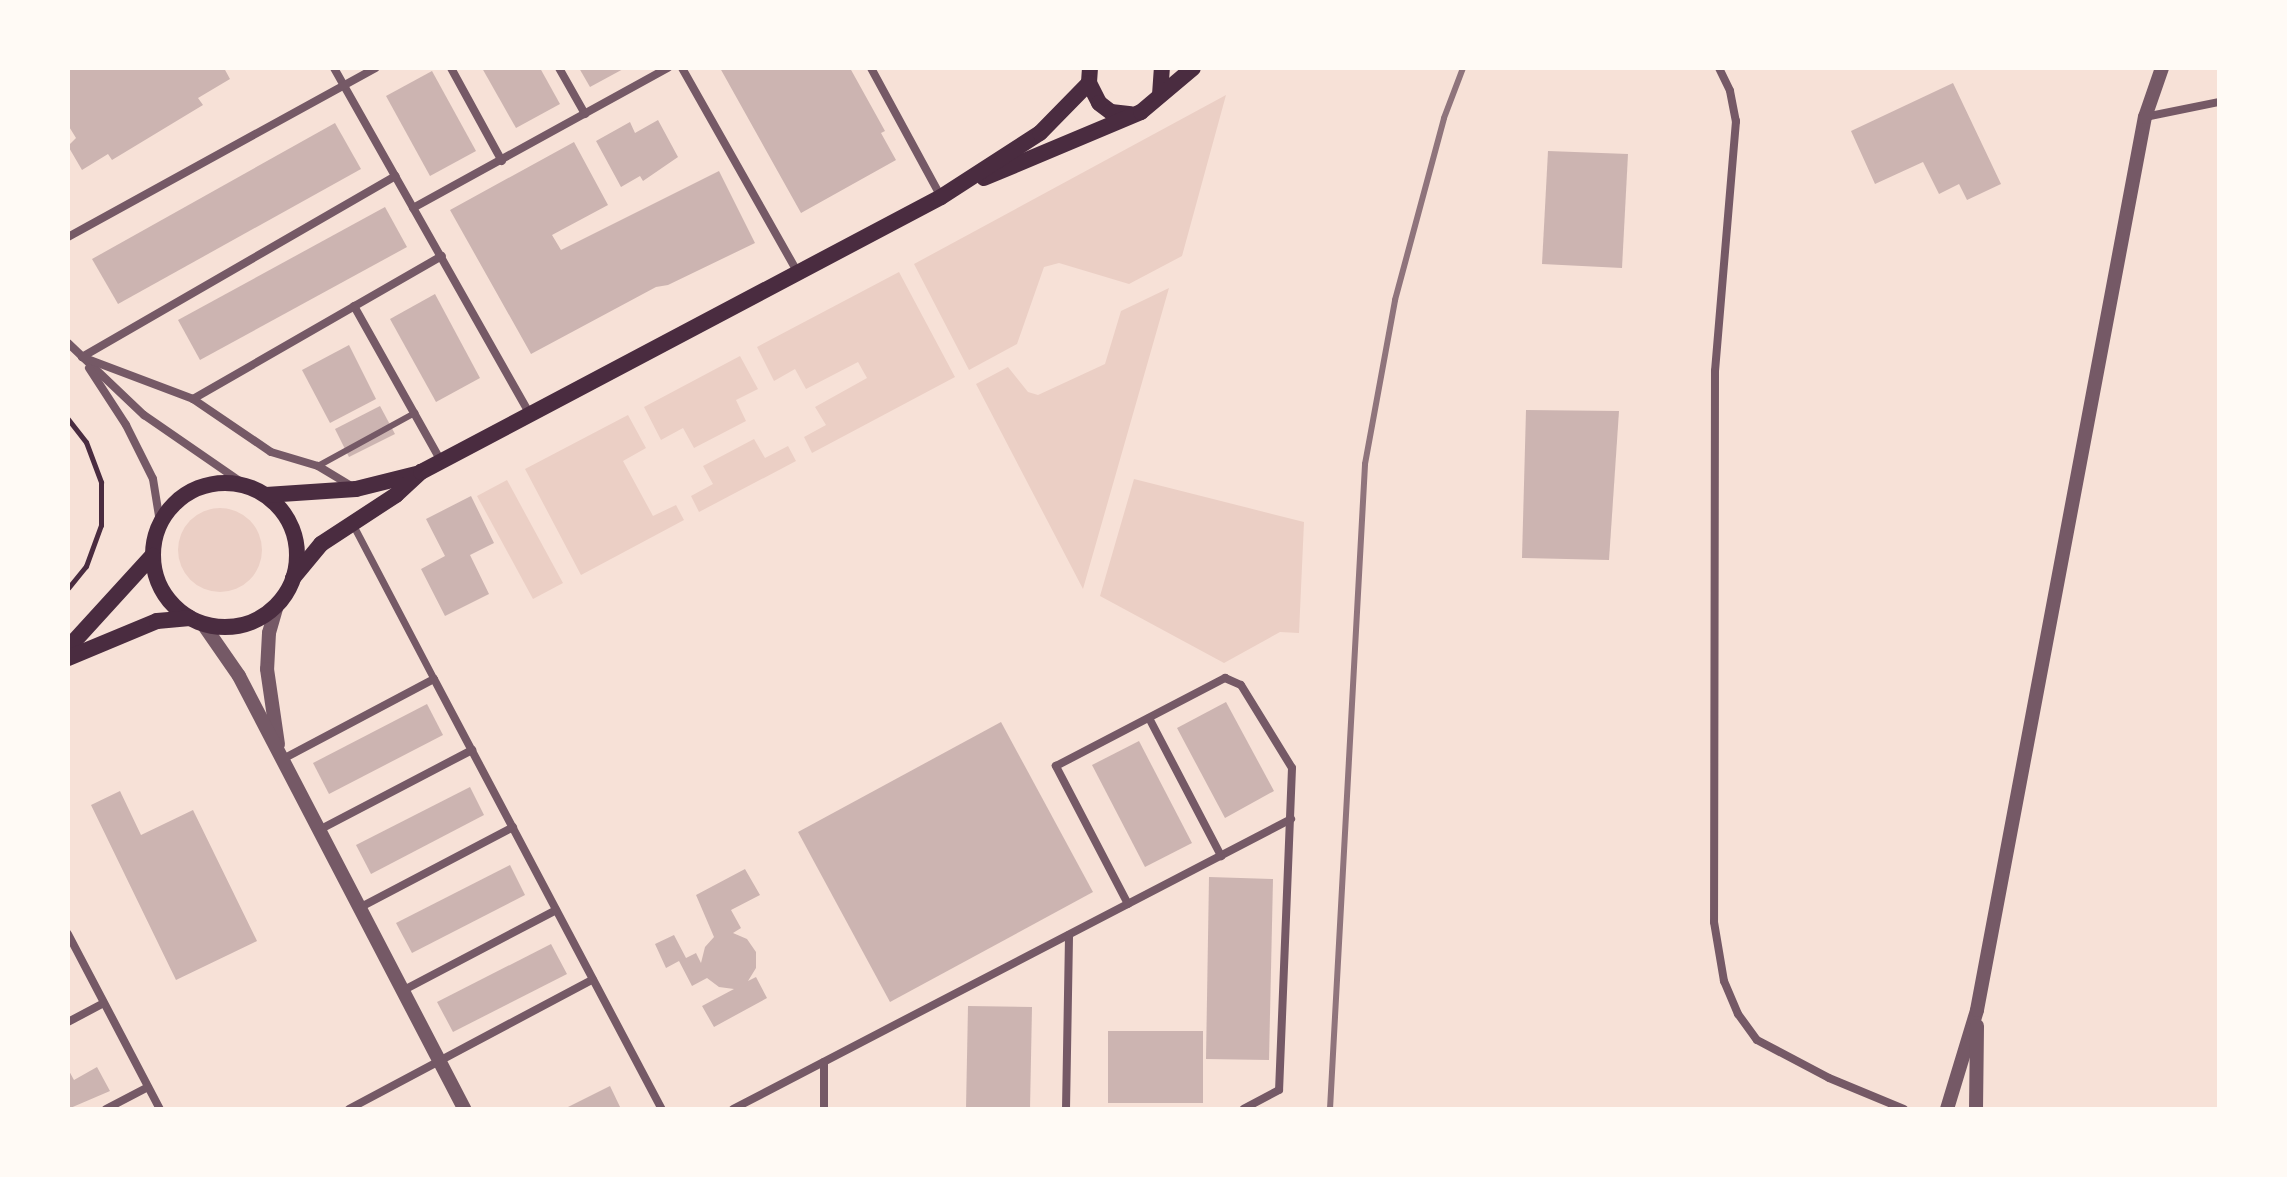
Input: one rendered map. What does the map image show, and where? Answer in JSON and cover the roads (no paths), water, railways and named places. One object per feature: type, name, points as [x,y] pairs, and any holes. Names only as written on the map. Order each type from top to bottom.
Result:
[{"type":"main road","points":[[1160,95],[1162,68]]},
{"type":"main road","points":[[68,658],[157,621],[243,625],[277,605],[293,578],[321,544],[396,495],[421,472],[529,412],[941,197],[1148,107],[1193,68]]},
{"type":"main road","points":[[941,197],[1040,133],[1088,74],[1105,108],[1133,114]]},
{"type":"main road","points":[[266,495],[356,489],[421,472]]},
{"type":"main road","points":[[196,621],[162,592],[152,556],[160,522],[172,505],[197,489],[227,483],[247,486],[266,495],[279,507],[296,541],[297,559],[293,578]]},
{"type":"main road","points":[[68,648],[152,556]]},
{"type":"street","points":[[334,68],[529,412]]},
{"type":"street","points":[[68,237],[376,68]]},
{"type":"street","points":[[451,68],[502,161]]},
{"type":"street","points":[[559,68],[585,114]]},
{"type":"street","points":[[413,208],[668,68]]},
{"type":"street","points":[[682,68],[797,271]]},
{"type":"street","points":[[871,68],[941,197]]},
{"type":"street","points":[[1719,68],[1730,91],[1736,121],[1715,371],[1714,922],[1724,981],[1738,1014],[1757,1040],[1829,1078],[1904,1109]]},
{"type":"street","points":[[1947,1109],[1977,1010],[2145,117],[2162,68]]},
{"type":"street","points":[[2145,117],[2219,102]]},
{"type":"street","points":[[82,357],[396,176]]},
{"type":"street","points":[[193,399],[442,256]]},
{"type":"street","points":[[354,306],[441,461]]},
{"type":"street","points":[[68,343],[144,415],[247,486]]},
{"type":"street","points":[[82,357],[193,399],[271,452],[318,466],[356,489]]},
{"type":"street","points":[[82,357],[126,425],[153,479],[160,522]]},
{"type":"street","points":[[352,523],[662,1109]]},
{"type":"street","points":[[277,605],[269,633],[267,669],[281,760]]},
{"type":"street","points":[[196,621],[239,676],[464,1109]]},
{"type":"street","points":[[1128,904],[1056,766],[1225,678],[1241,685],[1292,768],[1279,1090],[1244,1109]]},
{"type":"street","points":[[281,760],[434,679]]},
{"type":"street","points":[[1149,718],[1221,856]]},
{"type":"street","points":[[318,831],[472,750]]},
{"type":"street","points":[[733,1109],[1291,819]]},
{"type":"street","points":[[359,909],[513,827]]},
{"type":"street","points":[[402,991],[556,910]]},
{"type":"street","points":[[68,934],[160,1109]]},
{"type":"street","points":[[1066,1109],[1069,935]]},
{"type":"street","points":[[349,1109],[593,979]]},
{"type":"street","points":[[68,1022],[103,1003]]},
{"type":"street","points":[[1976,1109],[1977,1010]]},
{"type":"street","points":[[824,1062],[824,1109]]},
{"type":"street","points":[[106,1109],[148,1087]]},
{"type":"lane","points":[[318,466],[415,413]]},
{"type":"railway","points":[[1330,1109],[1365,464],[1395,300],[1444,118],[1463,68]]}]
